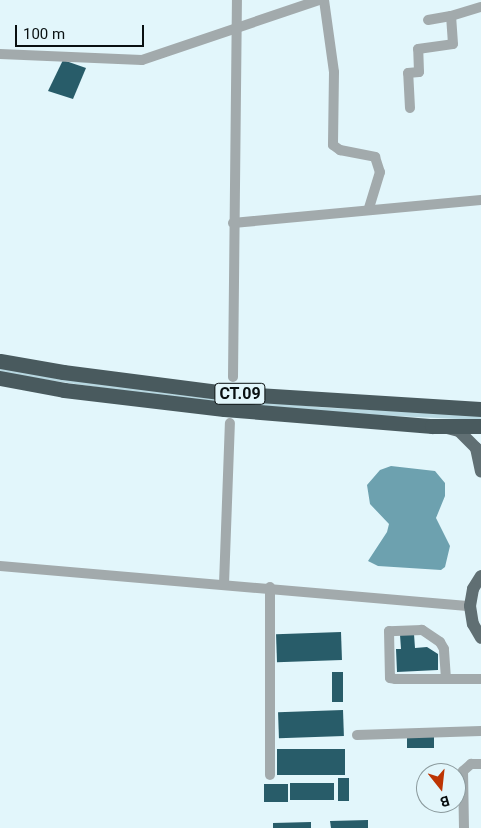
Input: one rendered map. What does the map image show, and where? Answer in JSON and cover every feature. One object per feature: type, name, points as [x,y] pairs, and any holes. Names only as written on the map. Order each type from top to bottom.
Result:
[{"type":"highway","name":"CT.09","points":[[0,360],[63,372],[226,393],[481,409]]},
{"type":"highway","name":"CT.09","points":[[0,378],[64,390],[224,409],[432,426],[481,426]]},
{"type":"main road","points":[[432,426],[459,431],[469,439],[476,448],[481,471]]},
{"type":"main road","points":[[481,576],[473,589],[470,606],[473,624],[481,638]]},
{"type":"street","points":[[233,377],[237,0]]},
{"type":"street","points":[[0,54],[142,60],[319,0]]},
{"type":"street","points":[[324,0],[334,72],[333,145],[340,150],[375,157],[380,172],[369,208]]},
{"type":"street","points":[[428,20],[451,16],[481,7]]},
{"type":"street","points":[[410,108],[408,73],[419,72],[418,50],[453,44],[451,16]]},
{"type":"street","points":[[234,223],[369,208],[481,200]]},
{"type":"street","points":[[224,584],[230,423]]},
{"type":"street","points":[[0,566],[270,587],[470,606]]},
{"type":"street","points":[[270,587],[270,775]]},
{"type":"street","points":[[446,679],[444,649],[440,642],[422,630],[389,631],[390,678],[446,679],[481,679]]},
{"type":"street","points":[[357,735],[481,731]]},
{"type":"street","points":[[464,828],[463,770],[471,764],[481,764]]},
{"type":"shaded area","points":[[0,368],[167,393],[330,408],[481,414],[481,420],[309,412],[165,397],[0,373]]},
{"type":"shaded area","points":[[391,466],[435,471],[445,483],[445,496],[436,518],[450,546],[445,567],[441,570],[378,566],[368,561],[387,532],[389,524],[370,504],[367,485],[380,470]]},
{"type":"building","points":[[63,60],[86,68],[73,99],[48,91]]},
{"type":"building","points":[[341,632],[342,660],[277,662],[276,634]]},
{"type":"building","points":[[414,634],[415,648],[427,647],[438,654],[438,670],[397,672],[396,649],[401,649],[400,635]]},
{"type":"building","points":[[332,672],[343,672],[343,702],[332,702]]},
{"type":"building","points":[[343,710],[344,736],[279,738],[278,712]]},
{"type":"building","points":[[407,736],[434,736],[434,748],[407,748]]},
{"type":"building","points":[[277,749],[345,749],[345,775],[277,775]]},
{"type":"building","points":[[338,778],[349,778],[349,801],[338,801]]},
{"type":"building","points":[[290,783],[334,783],[334,800],[290,800]]},
{"type":"building","points":[[264,784],[288,784],[288,802],[264,802]]},
{"type":"building","points":[[368,820],[368,828],[331,828],[330,821]]},
{"type":"building","points":[[311,822],[311,828],[273,828],[273,823]]}]
